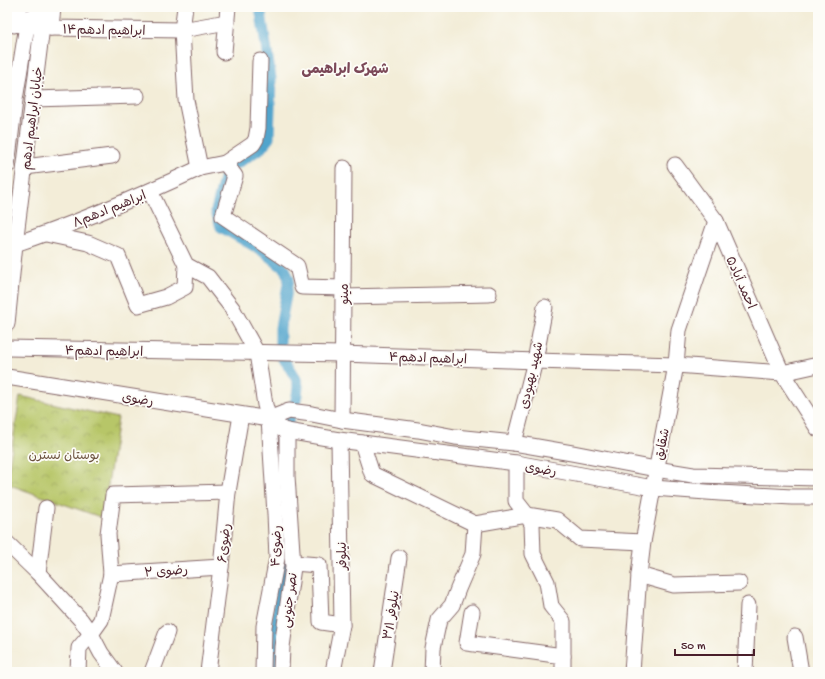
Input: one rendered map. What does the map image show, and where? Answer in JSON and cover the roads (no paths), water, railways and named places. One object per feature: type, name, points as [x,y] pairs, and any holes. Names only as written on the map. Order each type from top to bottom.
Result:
[{"type":"street","points":[[16,25],[20,7]]},
{"type":"street","name":"خیابان ابراهیم ادهم","points":[[7,166],[8,144],[15,100],[16,25],[36,7],[47,28],[33,99],[7,324]]},
{"type":"street","points":[[47,28],[53,7]]},
{"type":"street","points":[[185,7],[182,30],[186,100],[200,168]]},
{"type":"street","points":[[224,52],[227,14]]},
{"type":"street","name":"ابراهیم ادهم۱۴","points":[[16,25],[47,28],[182,30],[227,14]]},
{"type":"street","points":[[260,61],[258,128],[256,139],[253,144],[225,163],[235,176],[223,216],[297,266],[302,287],[343,292],[489,294]]},
{"type":"street","points":[[33,99],[137,96]]},
{"type":"street","points":[[25,166],[112,156]]},
{"type":"street","name":"ابراهیم ادهم۸","points":[[16,244],[46,234],[150,191],[200,168],[225,163]]},
{"type":"street","name":"احمد آباد۵","points":[[675,165],[716,222],[782,373]]},
{"type":"street","name":"مینو","points":[[342,420],[344,168]]},
{"type":"street","points":[[46,234],[88,243],[118,256],[138,305],[166,297],[185,287],[186,266],[150,191]]},
{"type":"street","name":"شقایق","points":[[632,672],[639,575],[643,542],[676,365],[679,330],[716,222]]},
{"type":"street","points":[[186,266],[208,277],[232,308],[257,353]]},
{"type":"street","name":"شهید بهبودی","points":[[514,444],[535,362],[545,307]]},
{"type":"street","name":"ابراهیم ادهم۴","points":[[7,348],[342,354],[535,362],[676,365],[782,373]]},
{"type":"street","name":"رضوی۴","points":[[257,353],[265,405],[269,419],[277,558],[264,626],[263,672]]},
{"type":"street","points":[[818,365],[782,373],[818,429]]},
{"type":"street","name":"رضوی","points":[[7,377],[269,419],[289,411],[312,414],[455,437],[572,453],[693,475],[818,478]]},
{"type":"street","name":"رضوی۶","points":[[208,672],[221,567],[228,492],[241,415]]},
{"type":"street","name":"رضوی","points":[[269,419],[283,430],[287,431],[339,440],[516,464],[653,488],[728,494],[818,497]]},
{"type":"street","name":"نصر جنوبی","points":[[281,672],[282,647],[293,567],[287,476],[287,431]]},
{"type":"street","points":[[453,456],[455,437]]},
{"type":"street","name":"نیلوفر","points":[[333,672],[342,625],[339,440]]},
{"type":"street","points":[[362,443],[372,474],[475,524],[527,516],[557,520],[580,539],[643,542]]},
{"type":"street","points":[[516,464],[516,501],[532,524],[533,554],[547,582],[551,606],[563,622],[563,672]]},
{"type":"street","points":[[78,672],[79,648],[101,620],[111,574],[108,534],[113,495],[228,492]]},
{"type":"street","points":[[38,574],[46,508]]},
{"type":"street","points":[[432,672],[433,648],[439,620],[452,605],[473,554],[475,524]]},
{"type":"street","points":[[7,543],[82,620],[114,672]]},
{"type":"street","name":"نیلوفر ۳/۱","points":[[382,672],[399,558]]},
{"type":"street","points":[[292,563],[318,565],[320,622],[342,625]]},
{"type":"street","name":"رضوی ۲","points":[[111,574],[221,567]]},
{"type":"street","points":[[639,575],[674,585],[738,583]]},
{"type":"street","points":[[745,672],[748,605]]},
{"type":"street","points":[[472,612],[466,643],[563,656]]},
{"type":"street","points":[[152,672],[167,632]]},
{"type":"street","points":[[795,637],[801,672]]},
{"type":"waterway","points":[[236,164],[261,148],[269,138],[271,78],[260,7]]},
{"type":"waterway","points":[[225,175],[216,211],[221,227],[261,250],[285,269],[289,279],[280,328],[280,344]]},
{"type":"waterway","points":[[278,474],[281,445],[296,401],[298,390],[298,383],[284,359]]},
{"type":"waterway","points":[[273,672],[282,563]]},
{"type":"district","name":"شهرک ابراهیمی","points":[[345,68]]},
{"type":"park label","name":"بوستان نسترن","points":[[64,454]]}]
